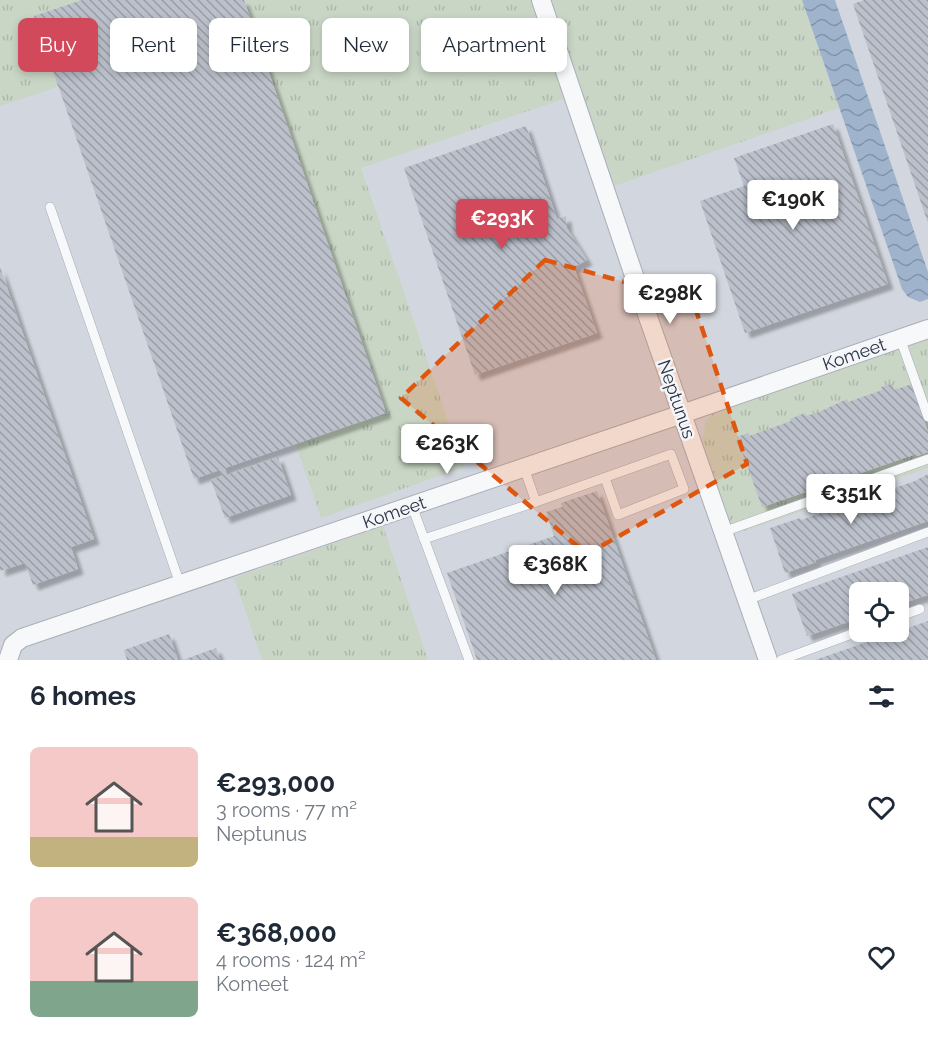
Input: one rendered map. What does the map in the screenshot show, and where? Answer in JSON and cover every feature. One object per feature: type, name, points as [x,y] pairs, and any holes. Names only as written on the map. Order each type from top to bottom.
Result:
[{"type":"street","name":"Neptunus","points":[[541,0],[768,660]]},
{"type":"street","name":"Komeet","points":[[8,660],[13,645],[22,638],[928,328]]},
{"type":"lane","points":[[50,207],[180,584]]},
{"type":"lane","points":[[900,338],[928,417]]},
{"type":"lane","points":[[424,539],[670,454],[684,489],[618,515],[605,478]]},
{"type":"lane","points":[[723,532],[928,459]]},
{"type":"lane","points":[[524,468],[536,502]]},
{"type":"lane","points":[[412,506],[469,660]]},
{"type":"lane","points":[[747,600],[928,532]]},
{"type":"lane","points":[[909,613],[920,609]]},
{"type":"lane","points":[[781,660],[849,636]]},
{"type":"highlighted area","points":[[545,260],[693,301],[747,464],[587,554],[401,398]]},
{"type":"shaded area","points":[[0,0],[928,0],[928,660],[0,660]]},
{"type":"green space","points":[[0,0],[533,0],[539,18],[421,18],[421,72],[557,72],[566,98],[361,168],[464,467],[321,518],[169,72],[197,72],[197,18],[110,18],[110,69],[0,106]]},
{"type":"green space","points":[[551,0],[802,0],[839,108],[614,186],[567,47],[567,18],[557,18]]},
{"type":"green space","points":[[928,334],[928,468],[744,531],[733,528],[702,442],[706,421],[713,413]]},
{"type":"green space","points":[[383,526],[428,660],[262,660],[234,578]]},
{"type":"water","points":[[802,0],[835,0],[928,272],[928,299],[920,302],[908,297],[902,289]]},
{"type":"building","points":[[82,0],[244,0],[250,18],[209,18],[209,72],[269,72],[386,413],[225,468],[227,475],[278,457],[291,495],[225,518],[211,480],[222,476],[220,470],[194,479],[53,72],[98,72],[98,18],[35,18],[34,16]]},
{"type":"building","points":[[864,0],[928,0],[928,223],[853,4]]},
{"type":"building","points":[[833,124],[888,284],[745,333],[700,201],[744,186],[734,158]]},
{"type":"building","points":[[526,126],[557,219],[566,216],[567,228],[587,260],[574,267],[597,333],[475,375],[404,168]]},
{"type":"building","points":[[0,267],[94,539],[71,547],[78,569],[33,585],[25,563],[0,571]]},
{"type":"building","points":[[892,384],[894,390],[912,384],[928,432],[928,452],[917,456],[916,454],[762,507],[737,437],[748,433],[749,436],[791,421],[790,419],[805,413],[806,416],[819,412],[847,399],[848,402]]},
{"type":"building","points":[[928,474],[928,521],[815,560],[816,562],[785,573],[770,528],[800,518],[801,520],[915,481]]},
{"type":"building","points":[[597,491],[656,660],[477,660],[447,573],[554,536],[546,512],[562,507],[561,503]]},
{"type":"building","points":[[928,547],[928,595],[909,601],[909,582],[849,582],[849,622],[807,636],[792,594]]},
{"type":"building","points":[[928,621],[928,660],[815,660],[867,642],[909,642],[909,628]]},
{"type":"building","points":[[169,634],[178,660],[127,660],[124,650]]},
{"type":"building","points":[[216,648],[220,660],[183,660]]}]
